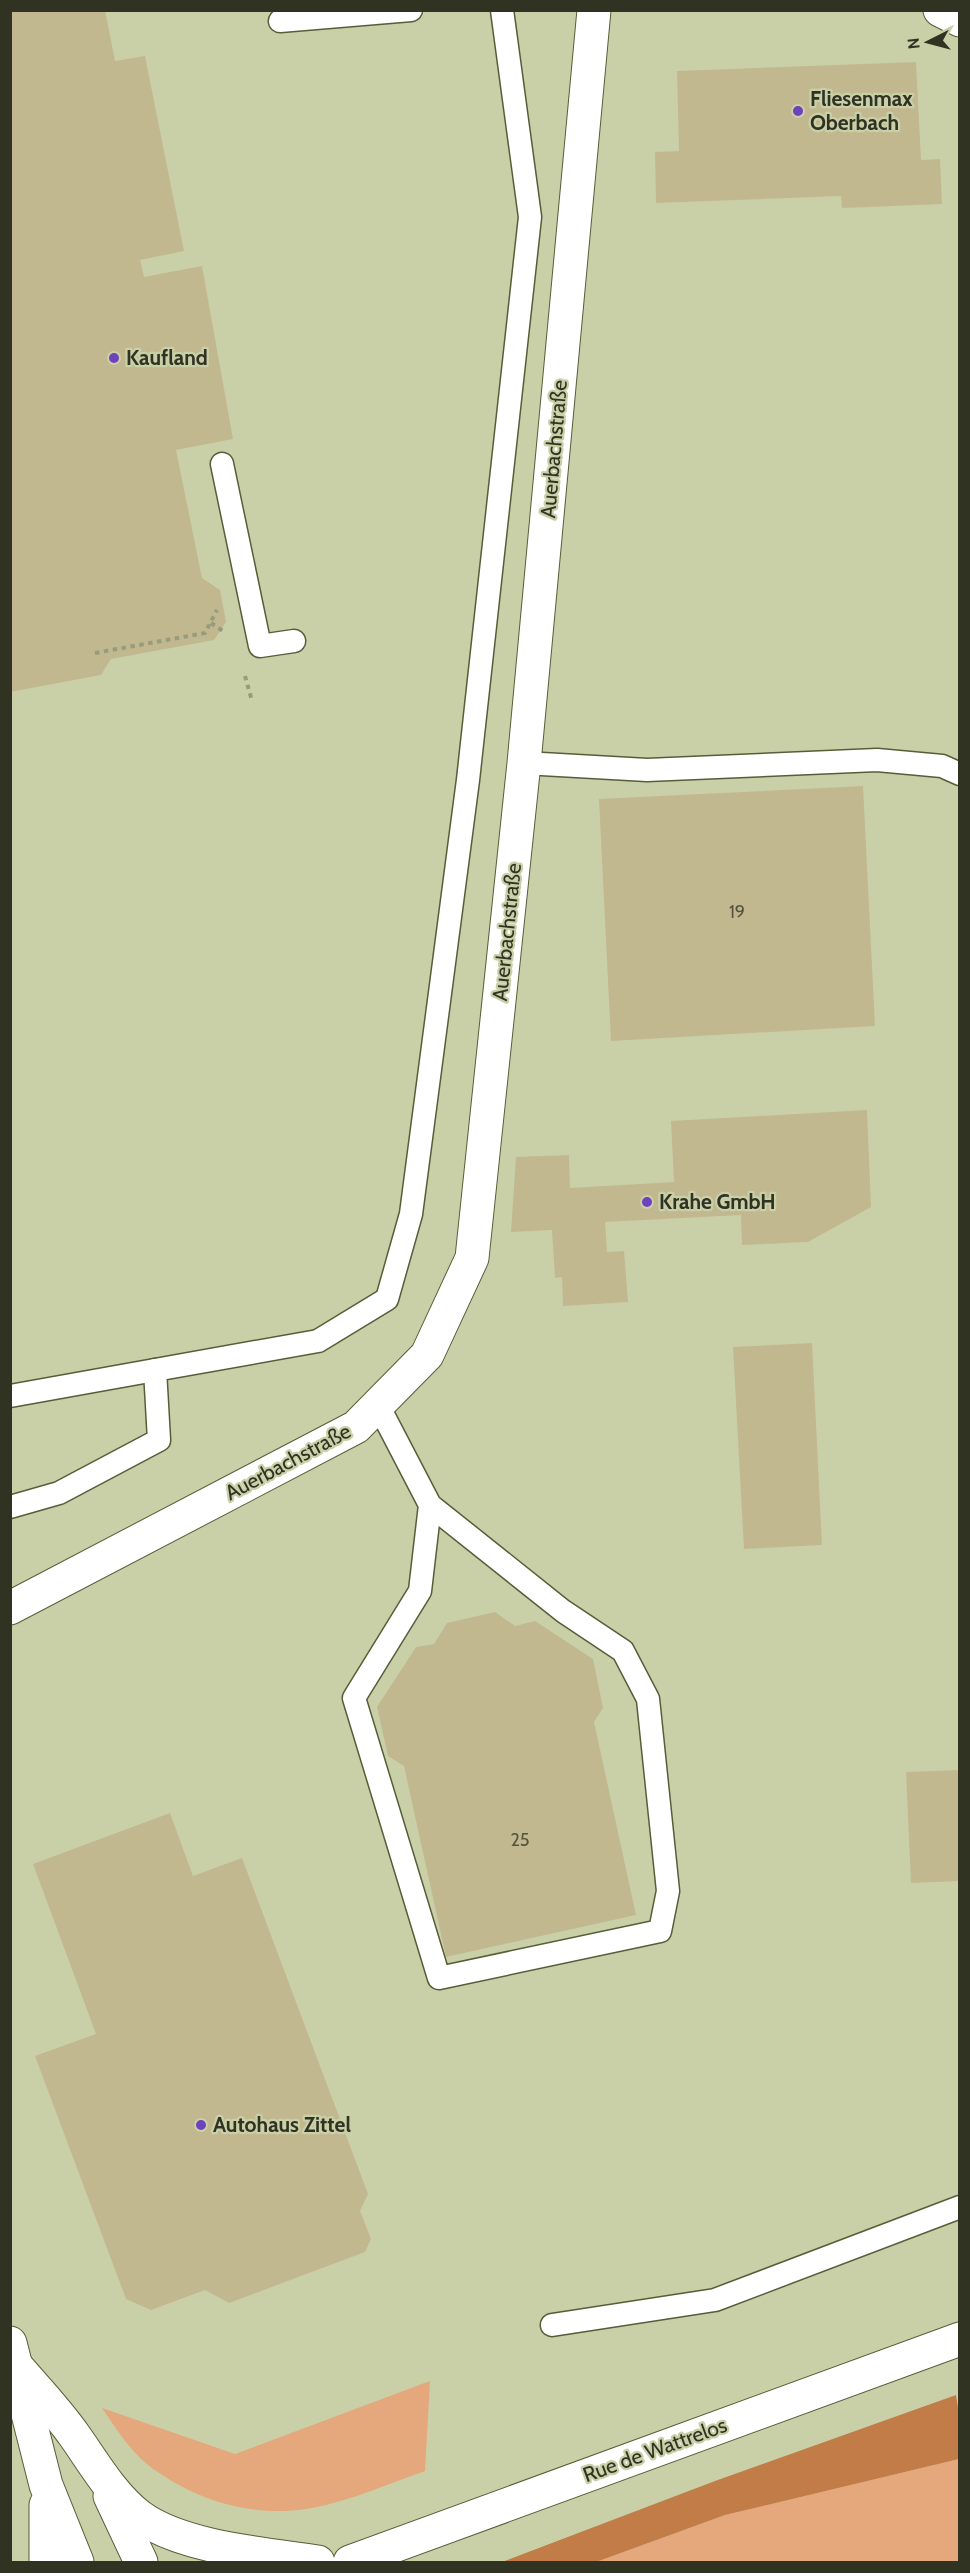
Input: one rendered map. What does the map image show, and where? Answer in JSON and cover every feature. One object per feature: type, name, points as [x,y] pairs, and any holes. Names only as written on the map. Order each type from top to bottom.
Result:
[{"type":"street","name":"Auerbachstraße","points":[[10,1608],[356,1427],[427,1355],[472,1258],[525,763],[594,10]]},
{"type":"street","points":[[940,10],[960,20]]},
{"type":"street","name":"Rue de Wattrelos","points":[[350,2562],[960,2339]]},
{"type":"street","points":[[14,2355],[17,2402],[46,2486],[77,2562]]},
{"type":"street","points":[[14,2355],[121,2501],[141,2517],[167,2530],[216,2546],[318,2562]]},
{"type":"street","points":[[97,2470],[141,2562]]},
{"type":"street","points":[[46,2486],[46,2562]]},
{"type":"lane","points":[[280,21],[411,10]]},
{"type":"lane","points":[[10,1396],[318,1341],[387,1299],[411,1214],[468,780],[530,217],[501,10]]},
{"type":"lane","points":[[222,464],[260,646],[294,641]]},
{"type":"lane","points":[[525,763],[647,770],[877,760],[942,766],[960,774]]},
{"type":"lane","points":[[10,1507],[59,1493],[159,1440],[155,1370]]},
{"type":"lane","points":[[378,1405],[430,1505],[563,1611],[623,1651],[648,1699],[668,1891],[660,1931],[439,1978],[354,1698],[420,1591],[430,1505]]},
{"type":"lane","points":[[552,2325],[715,2300],[960,2207]]},
{"type":"path","points":[[95,654],[205,633],[217,611],[215,600]]},
{"type":"shaded area","points":[[430,2381],[425,2471],[340,2501],[290,2511],[268,2511],[225,2504],[185,2488],[141,2459],[102,2408],[235,2454]]},
{"type":"shaded area","points":[[956,2395],[959,2414],[959,2459],[725,2515],[596,2562],[502,2562],[715,2481]]},
{"type":"shaded area","points":[[959,2459],[959,2562],[596,2562],[725,2515]]},
{"type":"building","name":"Kaufland","points":[[10,10],[105,10],[115,61],[145,56],[184,251],[140,260],[144,277],[202,266],[233,439],[176,450],[202,578],[220,590],[226,622],[214,640],[111,659],[101,675],[10,692]]},
{"type":"building","name":"Fliesenmax Oberbach","points":[[916,62],[921,160],[940,159],[942,204],[842,208],[841,196],[656,203],[655,152],[679,151],[677,71]]},
{"type":"building","points":[[863,786],[875,1026],[611,1041],[599,799]]},
{"type":"building","points":[[867,1110],[871,1207],[808,1242],[742,1245],[741,1215],[605,1222],[607,1252],[624,1251],[628,1302],[563,1306],[562,1277],[555,1278],[552,1230],[511,1232],[516,1157],[569,1155],[570,1188],[674,1182],[671,1121]]},
{"type":"building","points":[[812,1343],[822,1545],[744,1549],[733,1347]]},
{"type":"building","points":[[495,1612],[515,1626],[535,1621],[593,1659],[603,1708],[594,1722],[636,1915],[446,1957],[404,1766],[388,1756],[377,1707],[416,1647],[434,1644],[447,1623]]},
{"type":"building","points":[[960,1770],[960,1881],[911,1883],[906,1772]]},
{"type":"building","name":"Autohaus Zittel","points":[[170,1813],[193,1876],[242,1858],[368,2194],[360,2211],[371,2239],[365,2252],[229,2303],[205,2290],[151,2310],[126,2299],[35,2056],[96,2034],[33,1864]]},
{"type":"place","name":"Fliesenmax Oberbach","points":[[798,111]]},
{"type":"place","name":"Kaufland","points":[[114,358]]},
{"type":"place","name":"Krahe GmbH","points":[[647,1202]]},
{"type":"place","name":"Autohaus Zittel","points":[[201,2125]]}]
